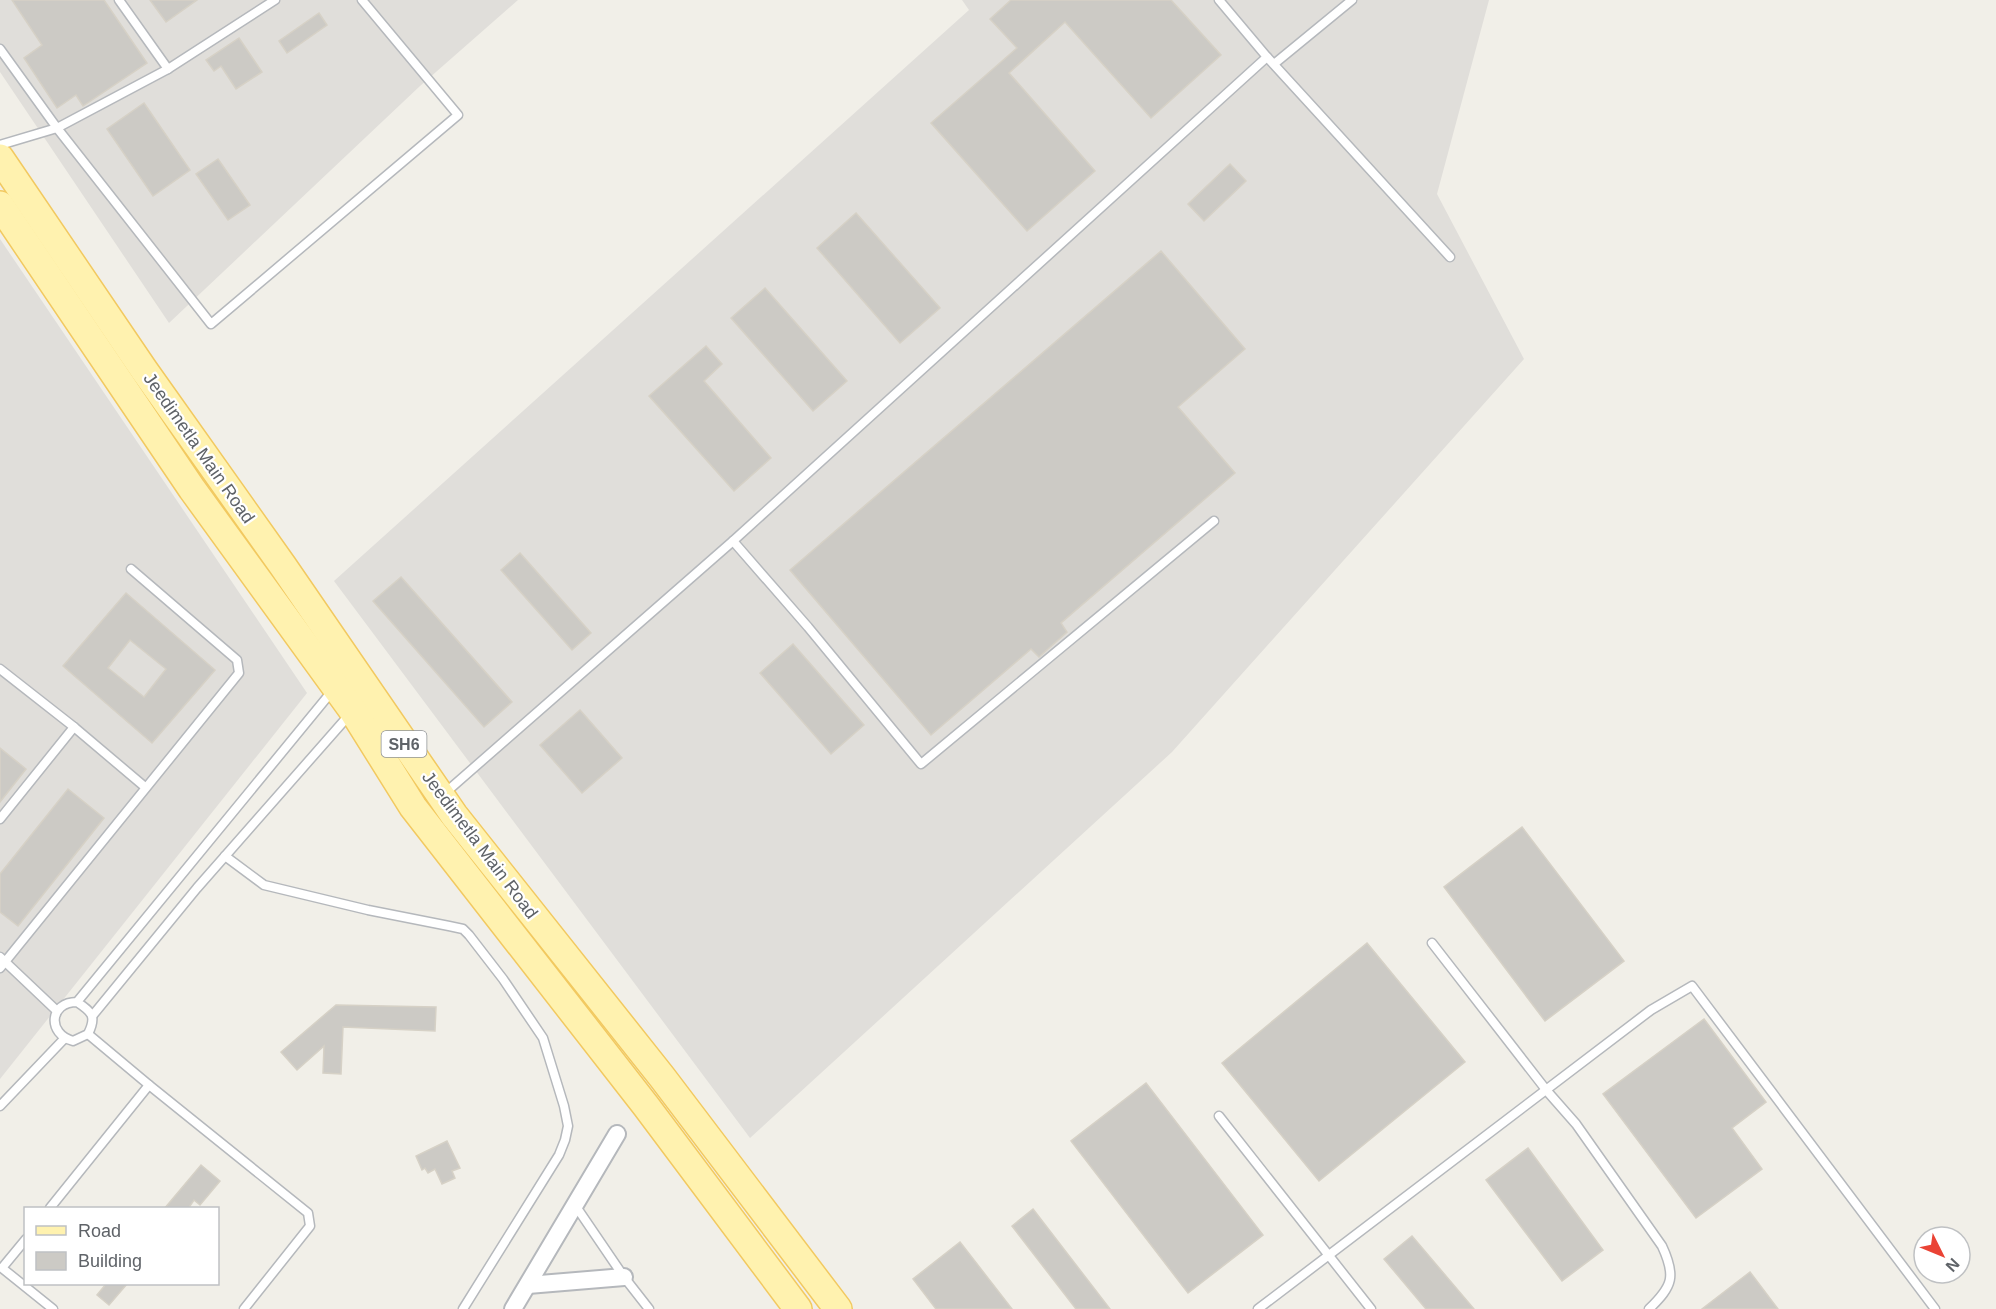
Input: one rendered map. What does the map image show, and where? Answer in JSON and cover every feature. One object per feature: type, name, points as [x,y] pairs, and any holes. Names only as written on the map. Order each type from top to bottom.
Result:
[{"type":"main road","name":"Jeedimetla Main Road","points":[[0,158],[133,354],[283,566],[441,796],[662,1077],[838,1309]]},
{"type":"main road","name":"Jeedimetla Main Road","points":[[0,205],[192,489],[336,686],[413,807],[646,1106],[798,1309]]},
{"type":"main road","points":[[111,370],[133,354]]},
{"type":"street","points":[[513,1309],[617,1134]]},
{"type":"street","points":[[528,1285],[624,1277]]},
{"type":"lane","points":[[119,0],[168,69]]},
{"type":"lane","points":[[0,145],[57,128],[168,69],[275,0]]},
{"type":"lane","points":[[0,49],[57,128],[211,324],[458,115],[362,0]]},
{"type":"lane","points":[[1219,0],[1267,57],[1450,257]]},
{"type":"lane","points":[[1275,64],[1352,0]]},
{"type":"lane","points":[[441,796],[733,541],[1267,57]]},
{"type":"lane","points":[[733,541],[808,627],[921,764],[1214,521]]},
{"type":"lane","points":[[57,1011],[2,962],[239,673],[237,660],[131,569]]},
{"type":"lane","points":[[0,669],[145,787]]},
{"type":"lane","points":[[336,686],[77,1002],[64,1005],[57,1011],[55,1022],[57,1031],[64,1039],[73,1041],[88,1034],[94,1019],[93,1015],[225,856],[353,711]]},
{"type":"lane","points":[[0,819],[74,727]]},
{"type":"lane","points":[[225,856],[264,885],[335,903],[463,929],[503,979],[543,1038],[564,1106],[568,1126],[565,1140],[559,1155],[463,1309]]},
{"type":"lane","points":[[1432,943],[1547,1091],[1576,1124],[1662,1246],[1670,1263],[1671,1278],[1666,1292],[1649,1309]]},
{"type":"lane","points":[[1258,1309],[1651,1010],[1692,986],[1935,1309]]},
{"type":"lane","points":[[77,1002],[93,1015]]},
{"type":"lane","points":[[88,1034],[308,1213],[310,1226],[244,1309]]},
{"type":"lane","points":[[0,1106],[64,1039]]},
{"type":"lane","points":[[52,1207],[149,1085]]},
{"type":"lane","points":[[1219,1116],[1371,1309]]},
{"type":"lane","points":[[575,1205],[624,1277],[649,1309]]},
{"type":"lane","points":[[24,1241],[1,1269],[53,1309]]},
{"type":"shaded area","points":[[0,0],[518,0],[420,86],[169,323],[0,72]]},
{"type":"shaded area","points":[[962,0],[1489,0],[1437,194],[1524,359],[1172,752],[750,1138],[334,581],[969,10]]},
{"type":"shaded area","points":[[0,239],[307,693],[0,1079]]},
{"type":"building","points":[[12,0],[104,0],[147,63],[83,106],[76,95],[57,108],[24,58],[42,45]]},
{"type":"building","points":[[150,0],[197,0],[166,22]]},
{"type":"building","points":[[1011,0],[1171,0],[1221,55],[1151,118],[1065,22],[1009,73],[1095,171],[1027,231],[931,123],[1017,48],[990,19]]},
{"type":"building","points":[[319,13],[327,25],[287,53],[279,41]]},
{"type":"building","points":[[239,38],[262,72],[236,89],[221,66],[214,71],[206,60]]},
{"type":"building","points":[[144,103],[190,170],[153,196],[107,129]]},
{"type":"building","points":[[218,159],[250,205],[228,220],[196,174]]},
{"type":"building","points":[[1230,164],[1246,181],[1204,221],[1188,204]]},
{"type":"building","points":[[856,213],[940,308],[900,343],[817,248]]},
{"type":"building","points":[[1161,251],[1245,349],[1178,407],[1235,473],[1061,623],[1067,632],[1039,657],[1031,649],[931,735],[790,570]]},
{"type":"building","points":[[765,288],[847,381],[813,411],[731,318]]},
{"type":"building","points":[[706,346],[722,364],[704,381],[771,458],[734,491],[649,396]]},
{"type":"building","points":[[520,553],[591,633],[572,650],[501,570]]},
{"type":"building","points":[[401,577],[512,702],[484,727],[373,601]]},
{"type":"building","points":[[126,593],[215,670],[152,743],[63,666]],"holes":[[[130,640],[166,669],[144,697],[108,668]]]},
{"type":"building","points":[[793,644],[864,725],[831,754],[760,673]]},
{"type":"building","points":[[580,710],[622,758],[582,793],[540,745]]},
{"type":"building","points":[[0,748],[26,769],[0,802]]},
{"type":"building","points":[[68,789],[104,818],[18,926],[0,912],[0,874]]},
{"type":"building","points":[[1522,827],[1624,961],[1545,1021],[1444,887]]},
{"type":"building","points":[[1367,943],[1465,1062],[1319,1181],[1222,1063]]},
{"type":"building","points":[[336,1005],[436,1007],[435,1031],[343,1027],[341,1074],[323,1073],[324,1046],[297,1070],[281,1052]]},
{"type":"building","points":[[1704,1019],[1766,1102],[1732,1128],[1762,1169],[1696,1218],[1603,1094]]},
{"type":"building","points":[[1146,1083],[1263,1235],[1188,1293],[1071,1141]]},
{"type":"building","points":[[447,1141],[460,1168],[452,1171],[455,1178],[442,1184],[435,1169],[428,1173],[425,1168],[422,1170],[416,1156]]},
{"type":"building","points":[[1528,1148],[1603,1250],[1562,1281],[1486,1180]]},
{"type":"building","points":[[201,1165],[220,1181],[200,1205],[194,1200],[189,1207],[166,1207]]},
{"type":"building","points":[[1033,1209],[1110,1309],[1076,1309],[1012,1226]]},
{"type":"building","points":[[1412,1236],[1474,1309],[1426,1309],[1384,1259]]},
{"type":"building","points":[[960,1242],[1012,1309],[936,1309],[913,1279]]},
{"type":"building","points":[[1750,1272],[1778,1309],[1702,1309]]},
{"type":"building","points":[[105,1285],[126,1285],[109,1305],[97,1295]]}]
